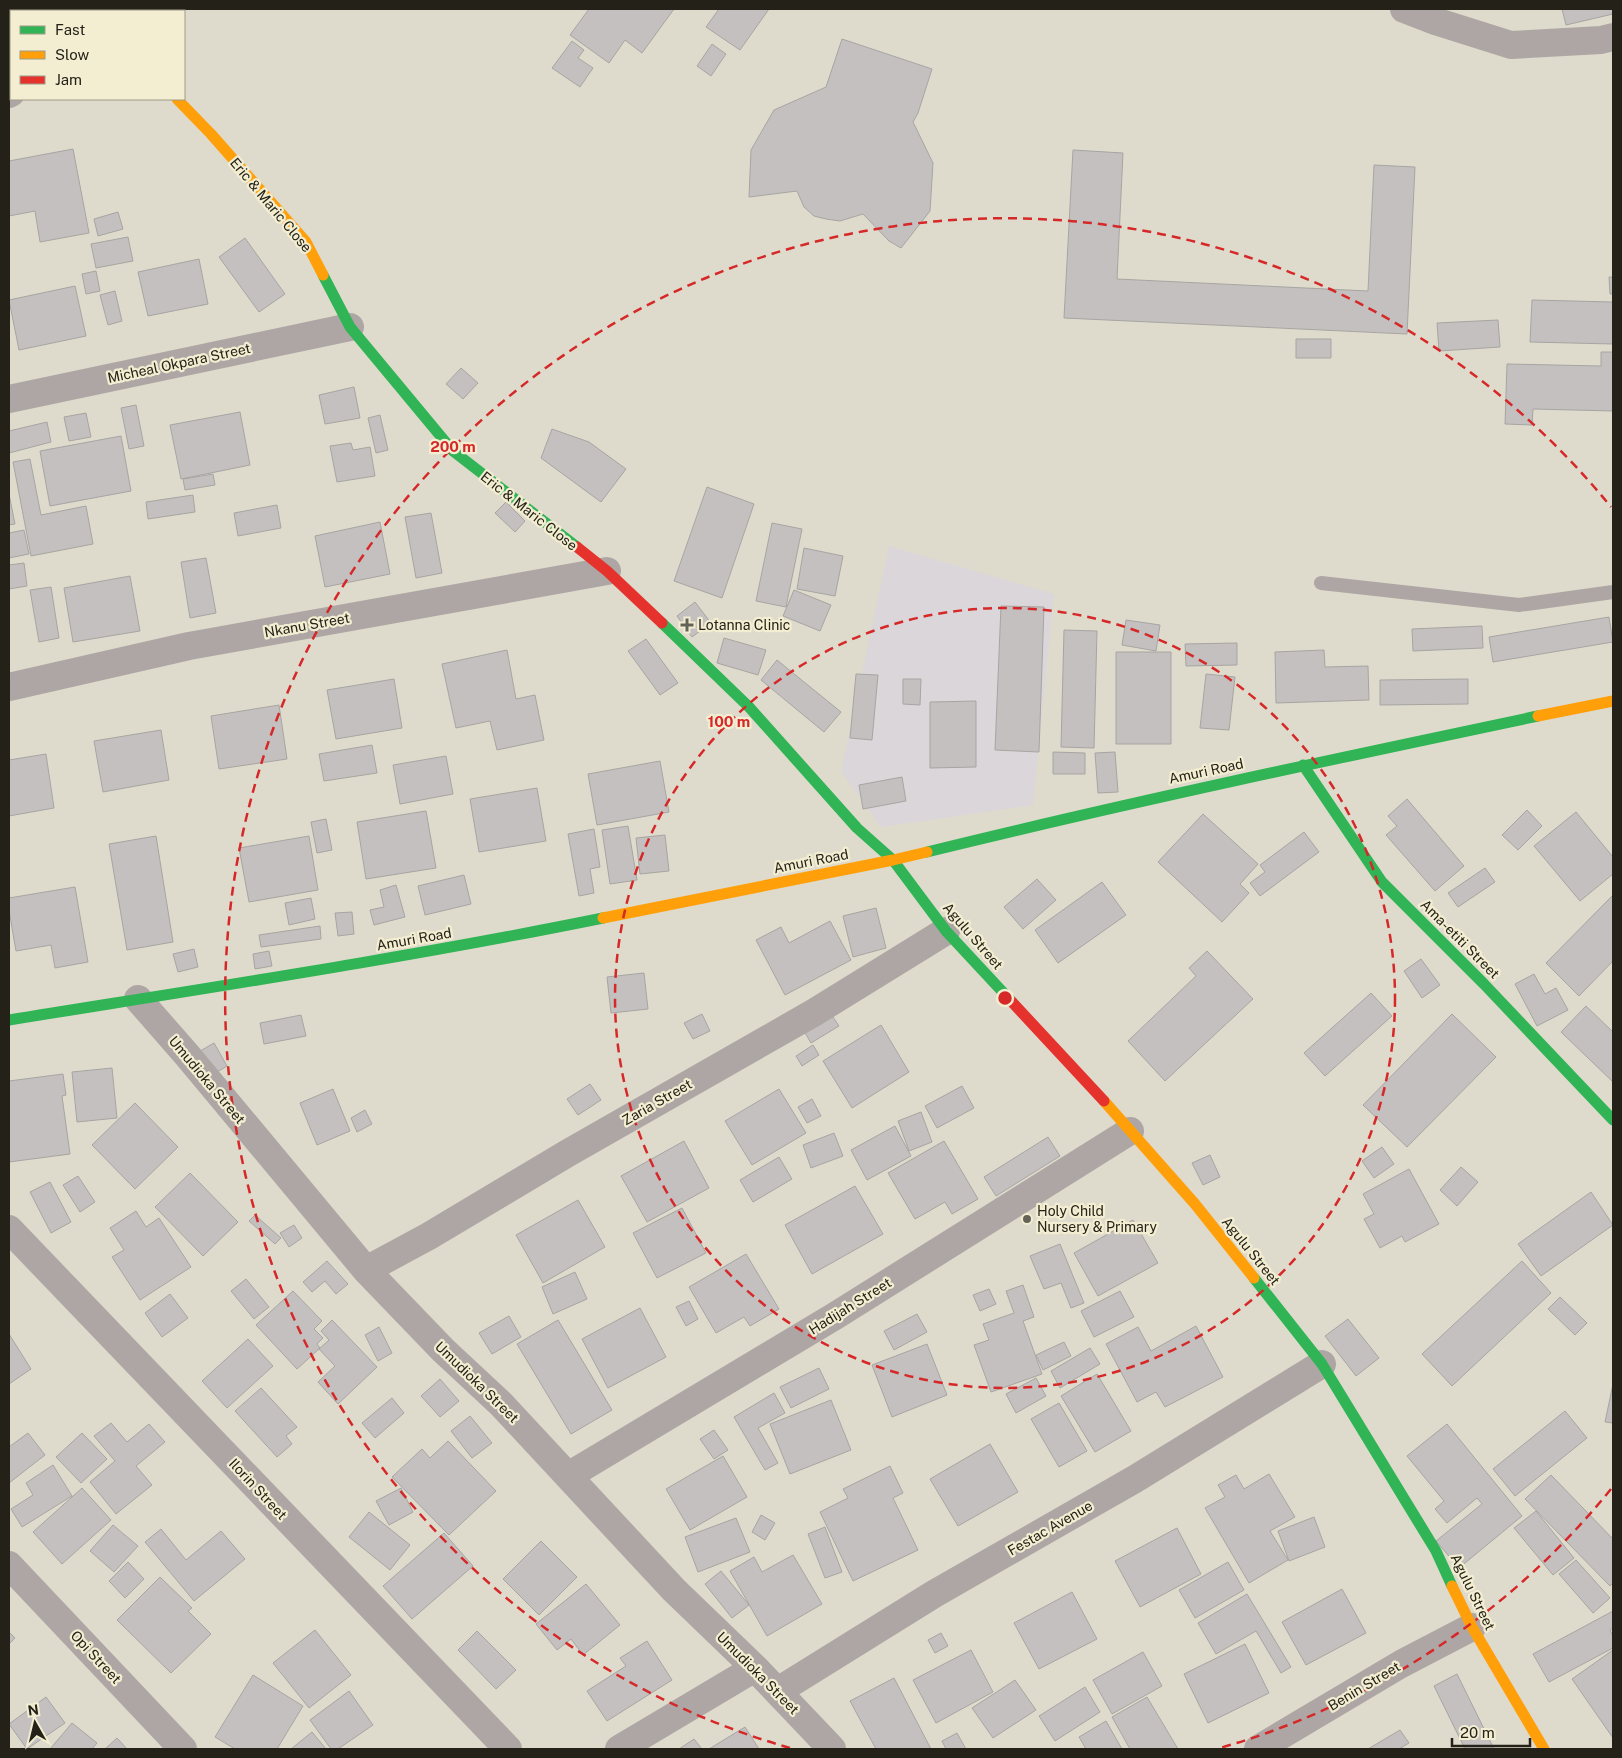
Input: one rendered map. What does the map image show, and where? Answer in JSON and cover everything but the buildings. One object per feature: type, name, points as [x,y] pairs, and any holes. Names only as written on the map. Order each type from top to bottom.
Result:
[{"type":"street","points":[[1404,9],[1511,45],[1613,38]]},
{"type":"street","name":"Eric & Maric Close","points":[[178,100],[211,134],[306,242],[350,327],[453,451],[607,571],[749,707],[857,828]]},
{"type":"street","name":"Micheal Okpara Street","points":[[9,399],[350,327]]},
{"type":"street","name":"Nkanu Street","points":[[9,687],[189,646],[607,571]]},
{"type":"street","name":"Amuri Road","points":[[9,1020],[315,971],[514,936],[893,860],[1082,814],[1304,765],[1613,701]]},
{"type":"street","name":"Ama-etiti Street","points":[[1304,765],[1382,882],[1490,991],[1613,1120]]},
{"type":"street","name":"Agulu Street","points":[[857,828],[893,860],[946,931],[1089,1085],[1194,1204],[1322,1364],[1436,1551],[1472,1627],[1544,1749]]},
{"type":"street","name":"Zaria Street","points":[[366,1270],[815,1012],[946,931]]},
{"type":"street","name":"Umudioka Street","points":[[138,999],[366,1270],[443,1350],[501,1404],[674,1590],[778,1691],[832,1749]]},
{"type":"street","name":"Hadijah Street","points":[[568,1476],[835,1316],[1130,1131]]},
{"type":"street","name":"Ilorin Street","points":[[9,1229],[508,1749]]},
{"type":"street","name":"Festac Avenue","points":[[778,1691],[934,1594],[1135,1479],[1322,1364]]},
{"type":"street","name":"Opi Street","points":[[9,1565],[182,1749]]},
{"type":"street","name":"Benin Street","points":[[1258,1749],[1401,1664],[1472,1627]]},
{"type":"street","points":[[619,1749],[755,1668]]},
{"type":"lane","points":[[1321,583],[1519,605],[1613,592]]},
{"type":"shaded area","points":[[889,546],[1054,594],[1033,805],[881,827],[841,771]]},
{"type":"traffic: fast","points":[[323,275],[350,327],[453,451],[577,547]]},
{"type":"traffic: fast","points":[[662,623],[749,707],[857,828],[893,860],[946,931],[1012,1002]]},
{"type":"traffic: fast","points":[[927,852],[1156,798],[1538,716]]},
{"type":"traffic: fast","points":[[1303,765],[1382,882],[1484,984],[1613,1120]]},
{"type":"traffic: fast","points":[[9,1020],[381,959],[603,918]]},
{"type":"traffic: fast","points":[[1254,1278],[1322,1364],[1436,1551],[1452,1586]]},
{"type":"traffic: slow","points":[[178,100],[211,134],[306,242],[323,275]]},
{"type":"traffic: slow","points":[[1538,716],[1613,701]]},
{"type":"traffic: slow","points":[[603,918],[927,852]]},
{"type":"traffic: slow","points":[[1104,1101],[1195,1204],[1254,1278]]},
{"type":"traffic: slow","points":[[1452,1586],[1472,1627],[1544,1749]]},
{"type":"traffic: jam","points":[[577,547],[607,571],[662,623]]},
{"type":"traffic: jam","points":[[1012,1002],[1104,1101]]},
{"type":"place","name":"Lotanna Clinic","points":[[687,625]]},
{"type":"place","name":"Holy Child Nursery & Primary","points":[[1027,1219]]}]
